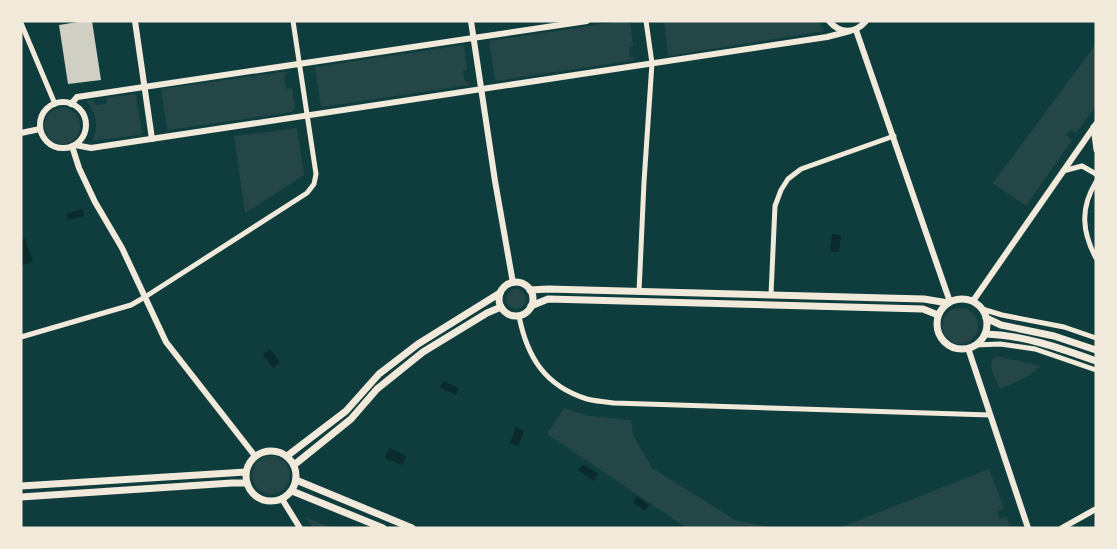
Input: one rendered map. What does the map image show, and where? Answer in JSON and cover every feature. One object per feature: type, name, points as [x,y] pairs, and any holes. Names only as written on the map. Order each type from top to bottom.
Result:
[{"type":"main road","points":[[532,306],[530,290],[523,284],[512,283],[503,288],[500,293],[501,307],[509,314],[519,316],[532,306],[548,299],[923,310],[938,315]]},
{"type":"main road","points":[[530,290],[771,294],[924,299],[948,302],[961,299],[973,301],[982,309],[986,318],[987,326],[984,334],[971,347],[954,348],[943,340],[937,328],[938,315],[948,302]]},
{"type":"main road","points":[[287,456],[346,411],[379,374],[418,344],[500,293]]},
{"type":"main road","points":[[294,465],[351,419],[378,389],[423,352],[487,313],[501,307]]},
{"type":"main road","points":[[986,318],[1001,325],[1054,336],[1096,350]]},
{"type":"main road","points":[[984,334],[1001,334],[1052,346],[1096,361]]},
{"type":"main road","points":[[271,450],[287,456],[294,465],[296,472],[296,480],[292,491],[282,499],[275,501],[261,499],[255,495],[247,483],[246,472],[249,463],[255,456],[271,450]]},
{"type":"main road","points":[[21,486],[246,472]]},
{"type":"main road","points":[[296,480],[412,528]]},
{"type":"main road","points":[[21,497],[247,483]]},
{"type":"main road","points":[[292,491],[383,528]]},
{"type":"street","points":[[135,21],[152,139]]},
{"type":"street","points":[[21,337],[130,305],[145,298],[307,193],[314,184],[316,174],[293,21]]},
{"type":"street","points":[[471,21],[512,283]]},
{"type":"street","points":[[71,104],[77,97],[586,21]]},
{"type":"street","points":[[639,292],[652,63],[646,21]]},
{"type":"street","points":[[829,21],[840,30],[853,30]]},
{"type":"street","points":[[74,145],[91,148],[827,37],[853,30],[866,21]]},
{"type":"street","points":[[21,23],[55,104]]},
{"type":"street","points":[[853,30],[894,136],[948,302]]},
{"type":"street","points":[[55,104],[71,104],[81,112],[86,123],[83,136],[74,145],[66,148],[55,146],[45,140],[40,129],[40,121],[43,114],[55,104]]},
{"type":"street","points":[[1095,125],[1094,148],[1096,150]]},
{"type":"street","points":[[973,301],[1095,125]]},
{"type":"street","points":[[21,133],[40,129]]},
{"type":"street","points":[[771,294],[775,206],[781,190],[788,179],[802,170],[894,136]]},
{"type":"street","points":[[74,145],[79,168],[95,202],[122,248],[166,342],[175,356],[255,456]]},
{"type":"street","points":[[1062,171],[1082,166],[1096,174]]},
{"type":"street","points":[[1096,182],[1090,191],[1085,208],[1084,226],[1088,243],[1096,258]]},
{"type":"street","points":[[982,309],[1002,315],[1064,327],[1096,338]]},
{"type":"street","points":[[519,316],[529,353],[543,372],[561,387],[588,399],[623,403],[990,415]]},
{"type":"street","points":[[1028,528],[990,415],[971,347],[1000,344],[1035,349],[1096,370]]},
{"type":"street","points":[[282,499],[300,528]]},
{"type":"street","points":[[1062,528],[1096,509]]},
{"type":"shaded area","points":[[630,21],[633,46],[629,47],[630,57],[634,57],[634,60],[495,81],[489,41]]},
{"type":"shaded area","points":[[664,21],[818,21],[824,31],[668,56]]},
{"type":"shaded area","points":[[1096,44],[1096,106],[1076,133],[1071,130],[1066,135],[1072,140],[1026,206],[993,183]]},
{"type":"shaded area","points":[[464,45],[467,70],[463,71],[465,82],[468,81],[469,85],[321,107],[315,67]]},
{"type":"shaded area","points":[[290,71],[284,74],[286,89],[292,88],[295,109],[292,112],[167,130],[161,89]]},
{"type":"shaded area","points":[[136,95],[142,133],[139,135],[92,141],[96,130],[96,120],[93,110],[86,101],[94,100],[95,105],[107,104],[106,98]]},
{"type":"shaded area","points":[[62,108],[69,109],[75,113],[79,119],[79,133],[75,139],[69,143],[62,144],[55,143],[49,139],[45,133],[44,126],[45,119],[49,113],[55,109]]},
{"type":"shaded area","points":[[297,128],[304,175],[245,213],[234,136]]},
{"type":"shaded area","points":[[82,209],[84,216],[68,220],[66,214]]},
{"type":"shaded area","points":[[832,234],[841,235],[839,252],[830,251]]},
{"type":"shaded area","points":[[25,239],[33,262],[22,265],[21,240]]},
{"type":"shaded area","points":[[516,289],[523,292],[526,299],[523,306],[516,309],[509,306],[506,299],[509,292]]},
{"type":"shaded area","points":[[960,308],[972,314],[978,326],[972,338],[960,344],[948,338],[942,326],[948,314]]},
{"type":"shaded area","points":[[270,349],[280,362],[273,368],[263,355]]},
{"type":"shaded area","points":[[996,356],[1041,366],[1028,376],[1000,389],[991,367],[991,363]]},
{"type":"shaded area","points":[[443,381],[459,388],[456,395],[440,388]]},
{"type":"shaded area","points":[[564,408],[589,416],[631,420],[633,435],[652,468],[735,520],[773,528],[687,528],[547,434]]},
{"type":"shaded area","points":[[516,427],[524,431],[518,446],[510,443]]},
{"type":"shaded area","points":[[389,448],[406,456],[402,465],[385,458]]},
{"type":"shaded area","points":[[271,456],[284,462],[290,475],[284,488],[271,494],[258,488],[252,475],[258,462]]},
{"type":"shaded area","points":[[583,464],[598,474],[594,481],[578,470]]},
{"type":"shaded area","points":[[989,469],[1004,509],[997,511],[999,519],[1007,517],[1010,528],[839,528]]},
{"type":"shaded area","points":[[638,497],[649,505],[645,511],[634,503],[634,499]]},
{"type":"shaded area","points":[[305,517],[332,528],[313,528]]},
{"type":"building","points":[[92,21],[101,80],[68,84],[59,25]]}]
